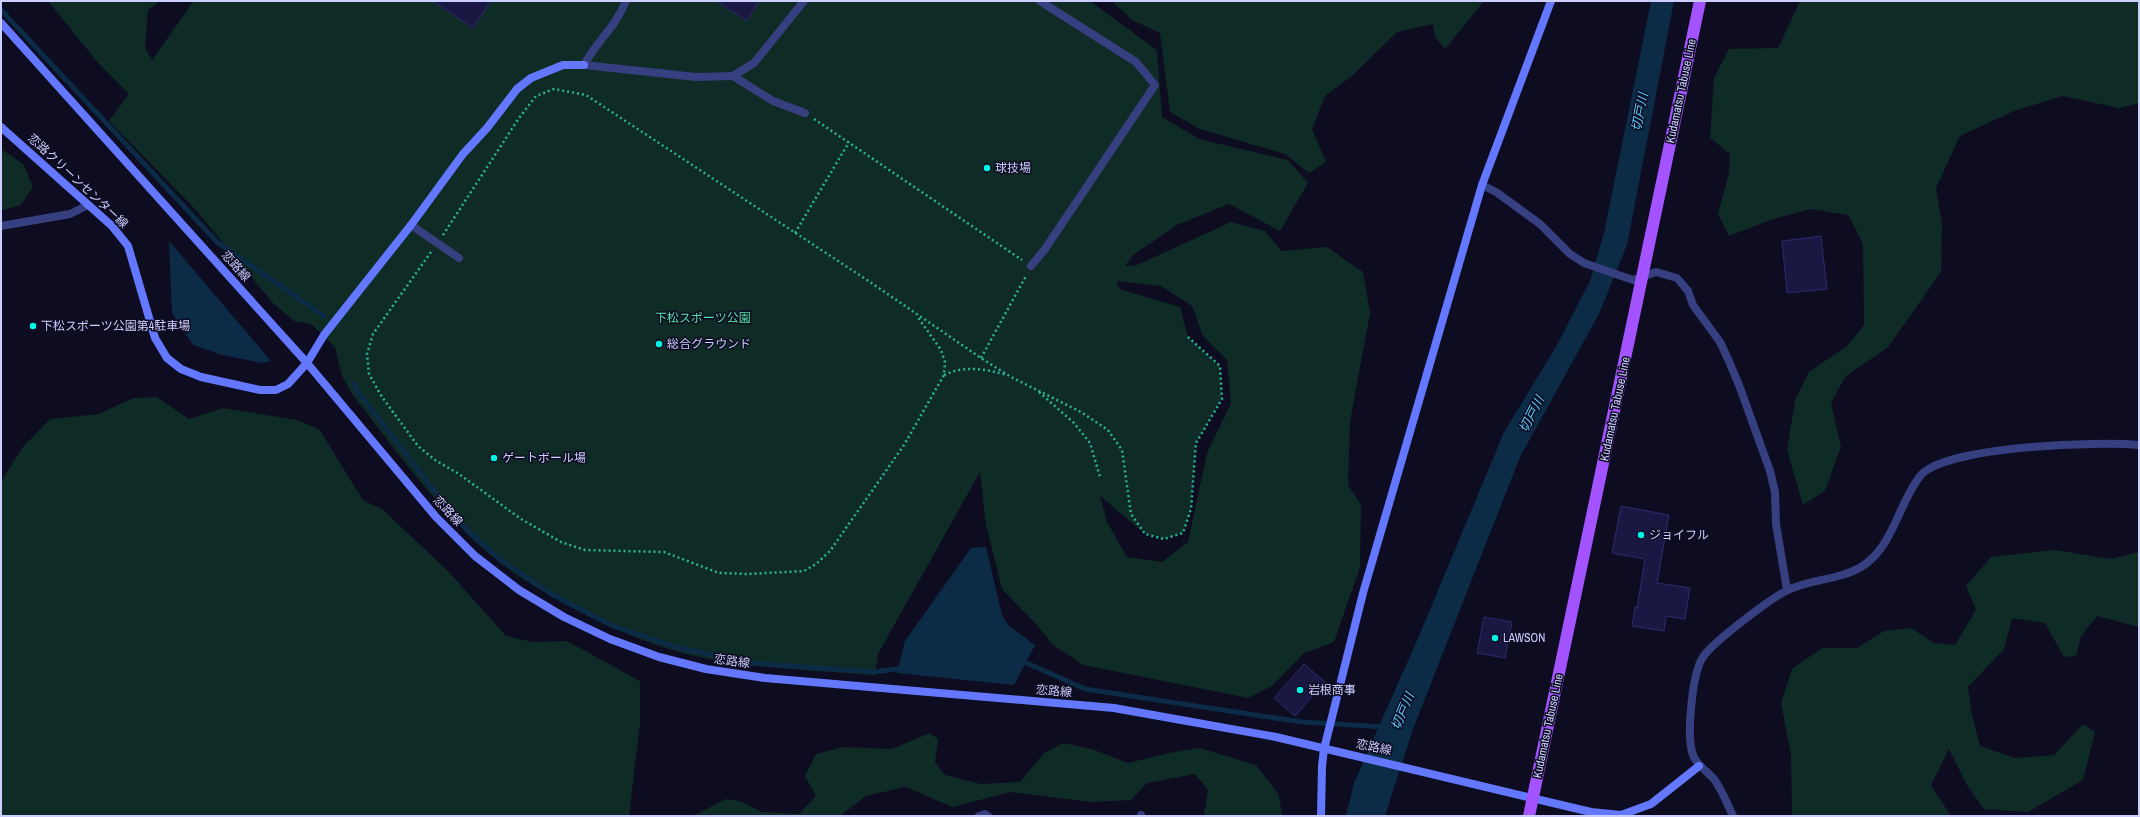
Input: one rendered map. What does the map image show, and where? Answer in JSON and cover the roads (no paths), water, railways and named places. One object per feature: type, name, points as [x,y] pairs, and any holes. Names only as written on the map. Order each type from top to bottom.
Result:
[{"type":"main road","name":"Kudamatsu Tabuse Line","points":[[1530,816],[1700,1]]},
{"type":"street","points":[[626,1],[621,14],[609,32],[590,53],[584,65],[696,77],[733,76],[754,63],[804,1]]},
{"type":"street","points":[[1031,266],[1046,249],[1155,85],[1136,62],[1040,1]]},
{"type":"street","points":[[1321,816],[1322,766],[1324,749],[1363,593],[1482,185],[1551,1]]},
{"type":"street","name":"恋路線","points":[[1,23],[307,363],[436,516],[475,556],[519,590],[564,617],[617,641],[659,657],[706,669],[765,678],[1114,708],[1276,737],[1591,812],[1621,815],[1651,804],[1699,766]]},
{"type":"street","name":"恋路クリーンセンター線","points":[[1,126],[112,226],[128,246],[155,338],[167,358],[181,369],[209,379],[260,390],[276,390],[288,384],[307,363],[324,335],[411,225],[462,154],[487,128],[517,89],[531,78],[563,65],[584,65]]},
{"type":"street","points":[[733,76],[773,101],[805,113]]},
{"type":"street","points":[[1482,185],[1496,192],[1540,224],[1570,254],[1584,263],[1620,277],[1633,280],[1656,272],[1677,278],[1688,291],[1694,305],[1720,342],[1728,359],[1770,471],[1775,492],[1776,524],[1787,590]]},
{"type":"street","points":[[1,226],[70,214],[88,204]]},
{"type":"street","points":[[411,225],[459,258]]},
{"type":"street","points":[[1733,816],[1719,787],[1699,766],[1692,754],[1690,741],[1692,698],[1697,668],[1704,656],[1718,642],[1787,590],[1809,582],[1841,576],[1866,563],[1875,555],[1889,536],[1922,474],[1937,463],[1984,453],[2046,444],[2139,445]]},
{"type":"street","points":[[978,816],[985,814],[988,816]]},
{"type":"water","name":"切戸川","points":[[1651,1],[1674,1],[1627,245],[1599,314],[1520,457],[1413,729],[1385,816],[1346,816],[1354,783],[1419,636],[1504,432],[1557,345],[1590,281],[1604,233]]},
{"type":"water","points":[[169,241],[271,361],[262,363],[222,355],[193,345],[172,313]]},
{"type":"water","points":[[986,547],[1002,615],[1009,626],[1035,645],[1014,685],[897,673],[905,641],[971,548]]},
{"type":"waterway","points":[[1,10],[217,242],[324,316]]},
{"type":"waterway","points":[[354,384],[359,393],[449,510],[468,531],[501,560],[553,595],[613,626],[676,647],[749,663],[874,672],[904,668]]},
{"type":"waterway","name":"切戸川","points":[[1020,660],[1085,689],[1302,722],[1386,727]]},
{"type":"place","name":"球技場","points":[[987,168]]},
{"type":"place","name":"下松スポーツ公園第4駐車場","points":[[33,326]]},
{"type":"place","name":"総合グラウンド","points":[[659,344]]},
{"type":"place","name":"ゲートボール場","points":[[494,458]]},
{"type":"place","name":"ジョイフル","points":[[1641,535]]},
{"type":"place","name":"LAWSON","points":[[1495,638]]},
{"type":"place","name":"岩根商事","points":[[1300,690]]},
{"type":"park label","name":"下松スポーツ公園","points":[[703,318]]}]
